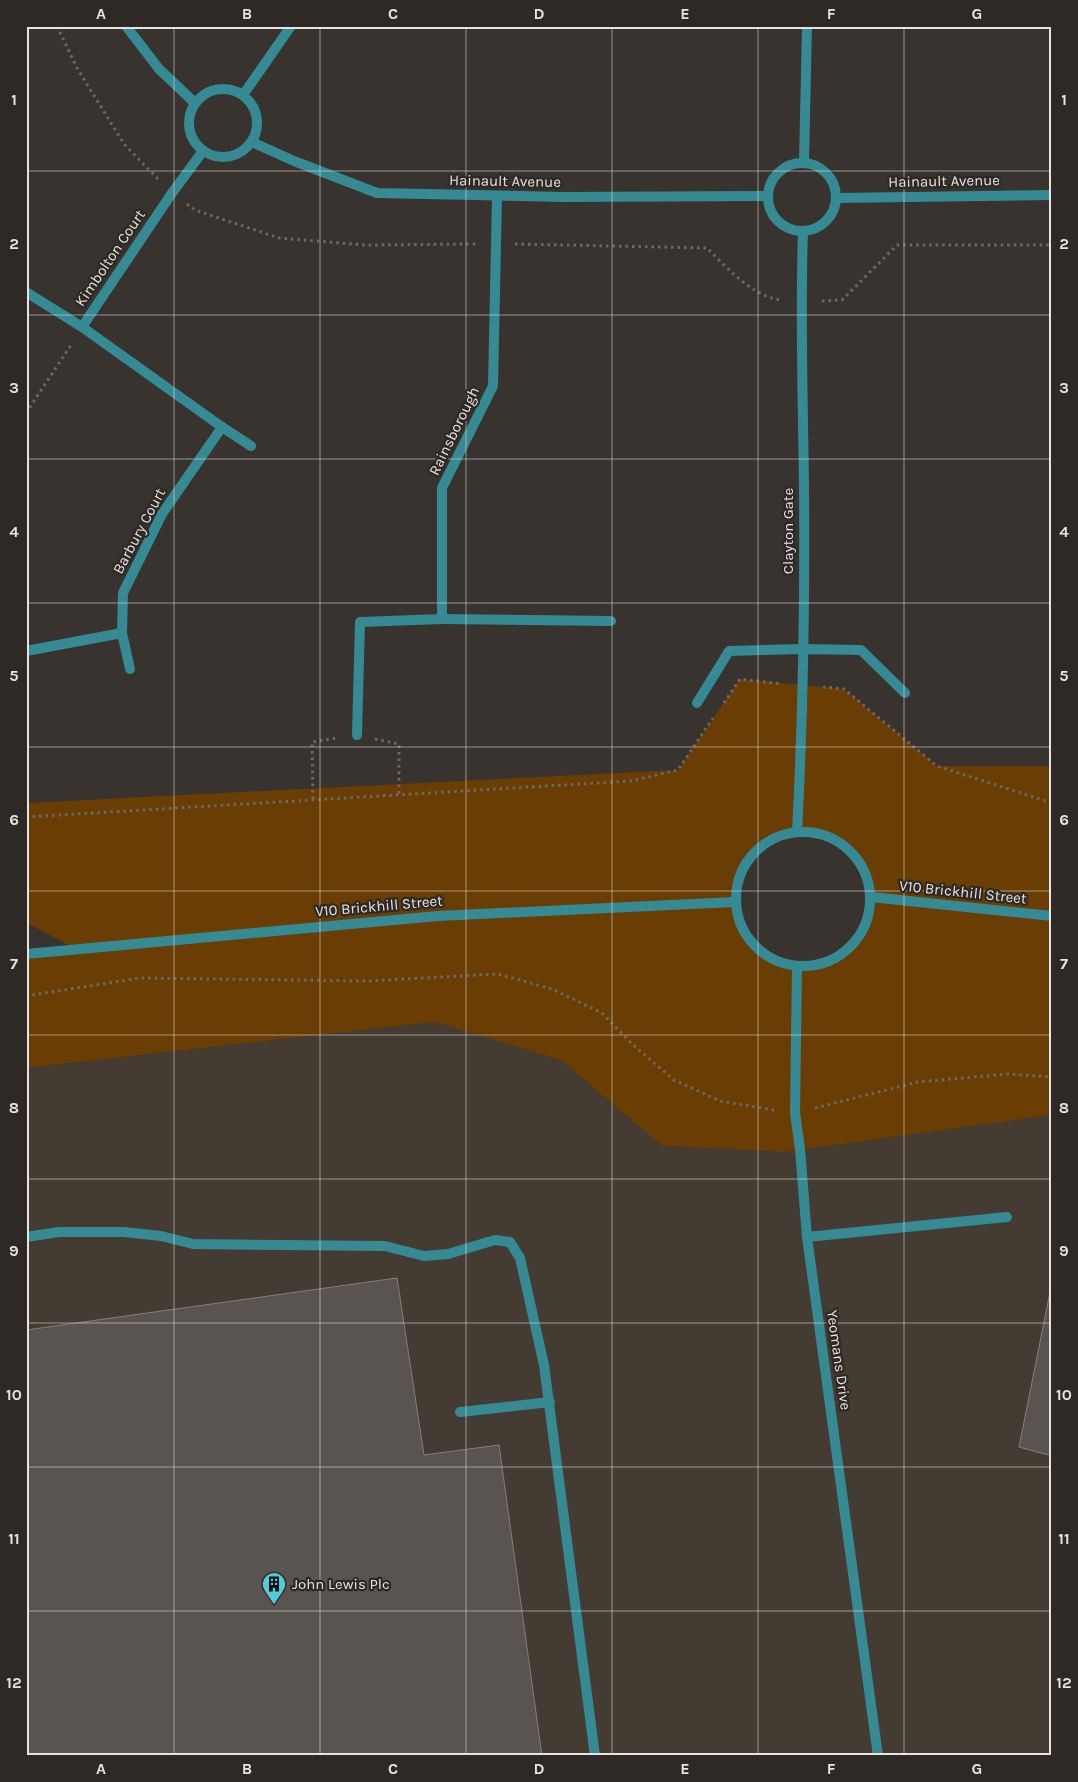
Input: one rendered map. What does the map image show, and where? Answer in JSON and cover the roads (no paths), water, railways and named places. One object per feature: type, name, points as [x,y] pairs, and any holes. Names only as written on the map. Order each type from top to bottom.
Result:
[{"type":"street","points":[[126,26],[159,69],[195,103]]},
{"type":"street","points":[[243,95],[291,26]]},
{"type":"street","points":[[804,162],[807,26]]},
{"type":"street","points":[[212,90],[233,90],[243,95],[251,102],[258,122],[257,132],[252,142],[245,150],[235,156],[224,158],[213,157],[202,151],[195,144],[190,134],[190,112],[195,103],[212,90]]},
{"type":"street","name":"Hainault Avenue","points":[[252,142],[294,161],[377,193],[497,196],[768,196]]},
{"type":"street","name":"Kimbolton Court","points":[[26,292],[82,327],[202,151]]},
{"type":"street","points":[[804,162],[815,164],[831,177],[836,187],[837,198],[830,218],[813,230],[802,232],[782,225],[774,217],[769,207],[768,196],[770,185],[783,168],[793,163],[804,162]]},
{"type":"street","name":"Hainault Avenue","points":[[837,198],[1052,195]]},
{"type":"street","name":"Rainsborough","points":[[442,619],[442,488],[493,386],[497,196]]},
{"type":"street","name":"Clayton Gate","points":[[797,832],[801,755],[804,489],[800,302],[802,232]]},
{"type":"street","points":[[82,327],[250,446]]},
{"type":"street","name":"Barbury Court","points":[[130,669],[122,633],[123,593],[162,514],[222,427]]},
{"type":"street","points":[[358,735],[360,622],[442,619],[611,621]]},
{"type":"street","points":[[26,651],[122,633]]},
{"type":"street","points":[[697,703],[729,651],[802,648],[861,650],[905,694]]},
{"type":"street","points":[[797,832],[822,834],[842,844],[859,860],[868,878],[871,897],[867,923],[848,950],[826,963],[812,967],[797,967],[769,959],[752,944],[738,922],[734,902],[740,874],[755,850],[776,837],[797,832]]},
{"type":"street","name":"V10 Brickhill Street","points":[[871,897],[1052,916]]},
{"type":"street","name":"V10 Brickhill Street","points":[[26,954],[438,916],[734,902]]},
{"type":"street","name":"Yeomans Drive","points":[[797,967],[795,1114],[800,1149],[807,1237],[878,1756]]},
{"type":"street","points":[[807,1237],[1007,1217]]},
{"type":"street","points":[[26,1237],[59,1232],[124,1232],[161,1236],[193,1244],[385,1246],[424,1256],[448,1254],[495,1240],[510,1242],[520,1258],[544,1365],[596,1756]]},
{"type":"street","points":[[460,1412],[550,1402]]},
{"type":"place","name":"John Lewis Plc","points":[[274,1605]]}]
